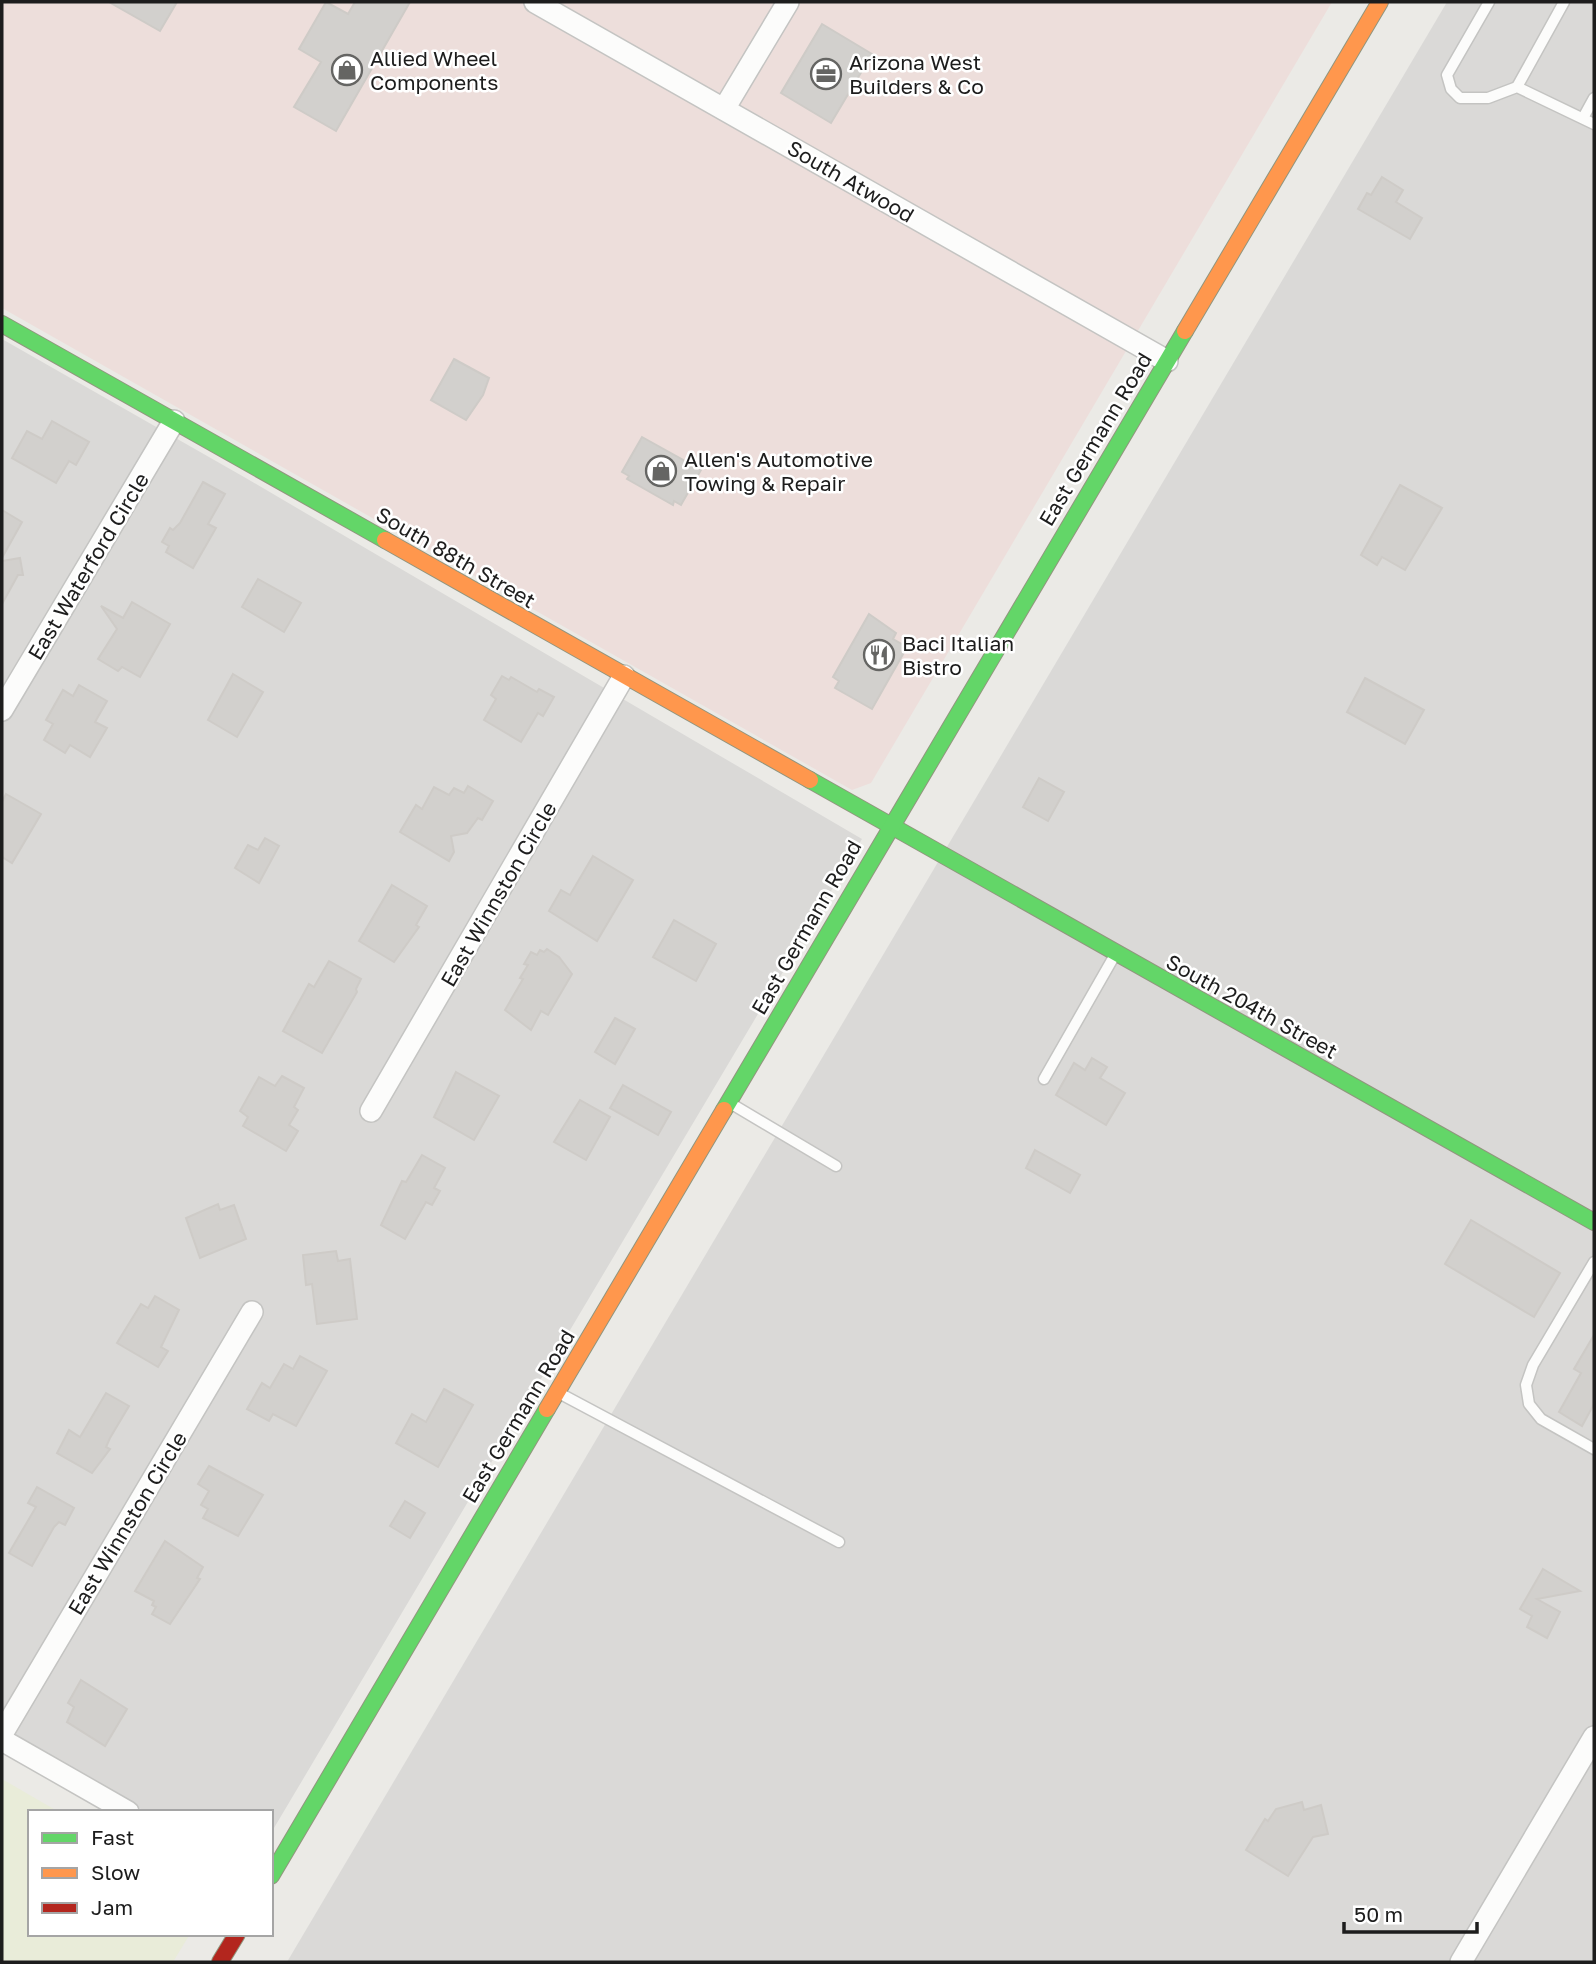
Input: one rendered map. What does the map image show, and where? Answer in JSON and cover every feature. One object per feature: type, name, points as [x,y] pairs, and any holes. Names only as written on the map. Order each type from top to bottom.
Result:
[{"type":"street","name":"South Atwood","points":[[535,2],[1167,361]]},
{"type":"street","points":[[724,109],[788,2]]},
{"type":"street","name":"East Germann Road","points":[[273,1872],[1380,2]]},
{"type":"street","name":"South 88th Street","points":[[2,324],[890,826]]},
{"type":"street","name":"East Waterford Circle","points":[[2,710],[174,421]]},
{"type":"street","name":"East Winnston Circle","points":[[371,1111],[624,677]]},
{"type":"street","name":"South 204th Street","points":[[890,826],[1594,1222]]},
{"type":"street","name":"East Winnston Circle","points":[[2,1734],[252,1312]]},
{"type":"street","points":[[1461,1962],[1594,1737]]},
{"type":"street","points":[[2,1740],[124,1810]]},
{"type":"street","points":[[220,1962],[236,1936]]},
{"type":"lane","points":[[1489,2],[1447,75],[1451,89],[1460,98],[1488,98],[1517,87],[1564,2]]},
{"type":"lane","points":[[1517,87],[1594,124]]},
{"type":"lane","points":[[1583,118],[1594,98]]},
{"type":"lane","points":[[1044,1079],[1116,953]]},
{"type":"lane","points":[[728,1101],[836,1166]]},
{"type":"lane","points":[[1594,1262],[1533,1365],[1526,1385],[1529,1404],[1541,1419],[1594,1449]]},
{"type":"lane","points":[[557,1392],[639,1439],[839,1542]]},
{"type":"shaded area","points":[[2,2],[1332,2],[871,783],[852,790],[2,308]]},
{"type":"shaded area","points":[[1447,2],[1594,2],[1594,1962],[287,1962]]},
{"type":"shaded area","points":[[2,339],[244,477],[862,839],[273,1830],[273,1810],[142,1810],[2,1730]]},
{"type":"green space","points":[[2,1779],[56,1810],[28,1810],[28,1936],[189,1936],[173,1962],[2,1962]]},
{"type":"building","points":[[109,2],[177,2],[160,31]]},
{"type":"building","name":"Allied Wheel Components","points":[[326,2],[348,14],[355,2],[410,2],[336,131],[294,107],[321,62],[299,49]]},
{"type":"building","name":"Arizona West Builders & Co","points":[[822,24],[872,54],[831,123],[781,93]]},
{"type":"building","points":[[1382,177],[1403,190],[1396,202],[1422,218],[1410,239],[1358,209],[1367,193],[1371,195]]},
{"type":"building","points":[[454,359],[489,378],[483,395],[466,420],[431,400]]},
{"type":"building","points":[[52,421],[89,442],[76,465],[69,461],[56,483],[12,458],[27,431],[42,439]]},
{"type":"building","name":"Allen's Automotive Towing & Repair","points":[[642,437],[701,470],[681,505],[674,501],[673,505],[627,479],[629,476],[622,472]]},
{"type":"building","points":[[203,482],[225,494],[208,524],[216,528],[193,568],[166,552],[169,546],[162,542],[170,528],[173,530],[180,523]]},
{"type":"building","points":[[1400,485],[1442,508],[1405,570],[1382,557],[1377,565],[1361,555]]},
{"type":"building","points":[[2,510],[22,522],[2,558]]},
{"type":"building","points":[[20,558],[23,575],[18,575],[2,604],[2,561]]},
{"type":"building","points":[[258,579],[301,603],[284,632],[242,607]]},
{"type":"building","points":[[132,602],[170,624],[140,677],[122,667],[118,671],[98,659],[117,629],[101,606],[123,618]]},
{"type":"building","name":"Baci Italian Bistro","points":[[869,614],[896,633],[893,639],[907,647],[872,709],[835,688],[839,681],[833,677]]},
{"type":"building","points":[[233,674],[263,692],[237,737],[208,720]]},
{"type":"building","points":[[502,676],[509,680],[511,677],[537,692],[539,689],[554,697],[543,716],[538,713],[521,742],[484,720],[496,699],[491,695]]},
{"type":"building","points":[[1365,678],[1424,710],[1405,744],[1347,712]]},
{"type":"building","points":[[79,685],[107,701],[95,722],[107,728],[90,757],[70,745],[65,753],[44,740],[53,724],[46,720],[63,690],[73,696]]},
{"type":"building","points":[[1039,778],[1064,792],[1048,821],[1023,807]]},
{"type":"building","points":[[468,786],[493,801],[482,820],[478,818],[467,833],[451,836],[454,852],[449,861],[400,832],[416,805],[422,809],[434,787],[449,795],[454,788],[464,793]]},
{"type":"building","points":[[6,794],[41,814],[12,863],[2,857],[2,802]]},
{"type":"building","points":[[265,838],[279,846],[259,883],[235,868],[248,845],[258,850]]},
{"type":"building","points":[[593,856],[633,880],[597,941],[549,911],[561,890],[570,895]]},
{"type":"building","points":[[392,885],[427,906],[416,925],[419,927],[394,962],[359,941]]},
{"type":"building","points":[[674,920],[716,944],[696,981],[653,957]]},
{"type":"building","points":[[547,949],[559,957],[572,974],[548,1015],[541,1011],[531,1030],[505,1010],[523,979],[520,978],[528,965],[524,964],[531,952],[537,955],[540,950],[544,952]]},
{"type":"building","points":[[329,961],[361,979],[357,992],[322,1053],[283,1031],[309,984],[314,987]]},
{"type":"building","points":[[615,1018],[635,1029],[615,1064],[595,1052]]},
{"type":"building","points":[[1092,1058],[1107,1067],[1100,1078],[1125,1093],[1106,1125],[1056,1095],[1074,1063],[1085,1070]]},
{"type":"building","points":[[456,1072],[499,1096],[474,1140],[434,1117]]},
{"type":"building","points":[[282,1076],[304,1088],[294,1107],[298,1110],[289,1125],[298,1131],[286,1151],[243,1126],[248,1117],[240,1111],[259,1077],[275,1086]]},
{"type":"building","points":[[623,1085],[671,1112],[658,1135],[610,1108]]},
{"type":"building","points":[[580,1100],[610,1117],[586,1160],[554,1142]]},
{"type":"building","points":[[1035,1150],[1080,1175],[1070,1193],[1026,1168]]},
{"type":"building","points":[[422,1155],[445,1168],[434,1188],[440,1191],[432,1205],[426,1202],[405,1239],[381,1225],[402,1181],[406,1182]]},
{"type":"building","points":[[218,1204],[220,1210],[234,1205],[246,1239],[200,1258],[186,1218]]},
{"type":"building","points":[[1471,1220],[1560,1273],[1534,1317],[1445,1264]]},
{"type":"building","points":[[336,1251],[338,1261],[350,1259],[357,1319],[317,1324],[312,1284],[306,1285],[303,1255]]},
{"type":"building","points":[[155,1296],[179,1310],[161,1347],[168,1351],[158,1367],[117,1343],[141,1304],[148,1308]]},
{"type":"building","points":[[1594,1335],[1594,1404],[1582,1426],[1559,1412],[1581,1373],[1574,1369]]},
{"type":"building","points":[[300,1356],[327,1371],[296,1426],[273,1414],[269,1421],[247,1409],[262,1383],[270,1388],[284,1364],[293,1369]]},
{"type":"building","points":[[444,1389],[473,1405],[438,1467],[396,1443],[412,1414],[426,1422]]},
{"type":"building","points":[[106,1393],[129,1406],[106,1447],[110,1449],[92,1473],[57,1453],[69,1430],[80,1437]]},
{"type":"building","points":[[209,1466],[263,1495],[238,1536],[203,1518],[208,1509],[201,1505],[209,1491],[198,1484]]},
{"type":"building","points":[[37,1487],[74,1508],[65,1525],[59,1522],[54,1527],[32,1566],[9,1553],[36,1507],[28,1503]]},
{"type":"building","points":[[405,1501],[425,1513],[410,1538],[390,1526]]},
{"type":"building","points":[[165,1541],[203,1567],[197,1578],[200,1579],[170,1624],[152,1614],[156,1607],[152,1605],[154,1601],[135,1591]]},
{"type":"building","points":[[1543,1569],[1580,1591],[1537,1599],[1560,1612],[1547,1638],[1527,1627],[1532,1616],[1520,1609]]},
{"type":"building","points":[[81,1680],[127,1709],[105,1746],[67,1722],[74,1707],[68,1703]]},
{"type":"building","points":[[1302,1802],[1304,1810],[1321,1805],[1328,1834],[1313,1837],[1288,1876],[1246,1850],[1265,1819],[1268,1821],[1276,1809]]},
{"type":"traffic: fast","points":[[2,324],[385,540]]},
{"type":"traffic: fast","points":[[724,1110],[1185,331]]},
{"type":"traffic: fast","points":[[810,780],[1594,1222]]},
{"type":"traffic: fast","points":[[273,1873],[547,1409]]},
{"type":"traffic: slow","points":[[1185,331],[1380,2]]},
{"type":"traffic: slow","points":[[385,540],[810,780]]},
{"type":"traffic: slow","points":[[547,1409],[724,1110]]},
{"type":"traffic: jam","points":[[220,1962],[236,1936]]},
{"type":"place","name":"Allied Wheel Components","points":[[347,70]]},
{"type":"place","name":"Arizona West Builders & Co","points":[[826,74]]},
{"type":"place","name":"Allen's Automotive Towing & Repair","points":[[661,471]]},
{"type":"place","name":"Baci Italian Bistro","points":[[879,655]]}]
